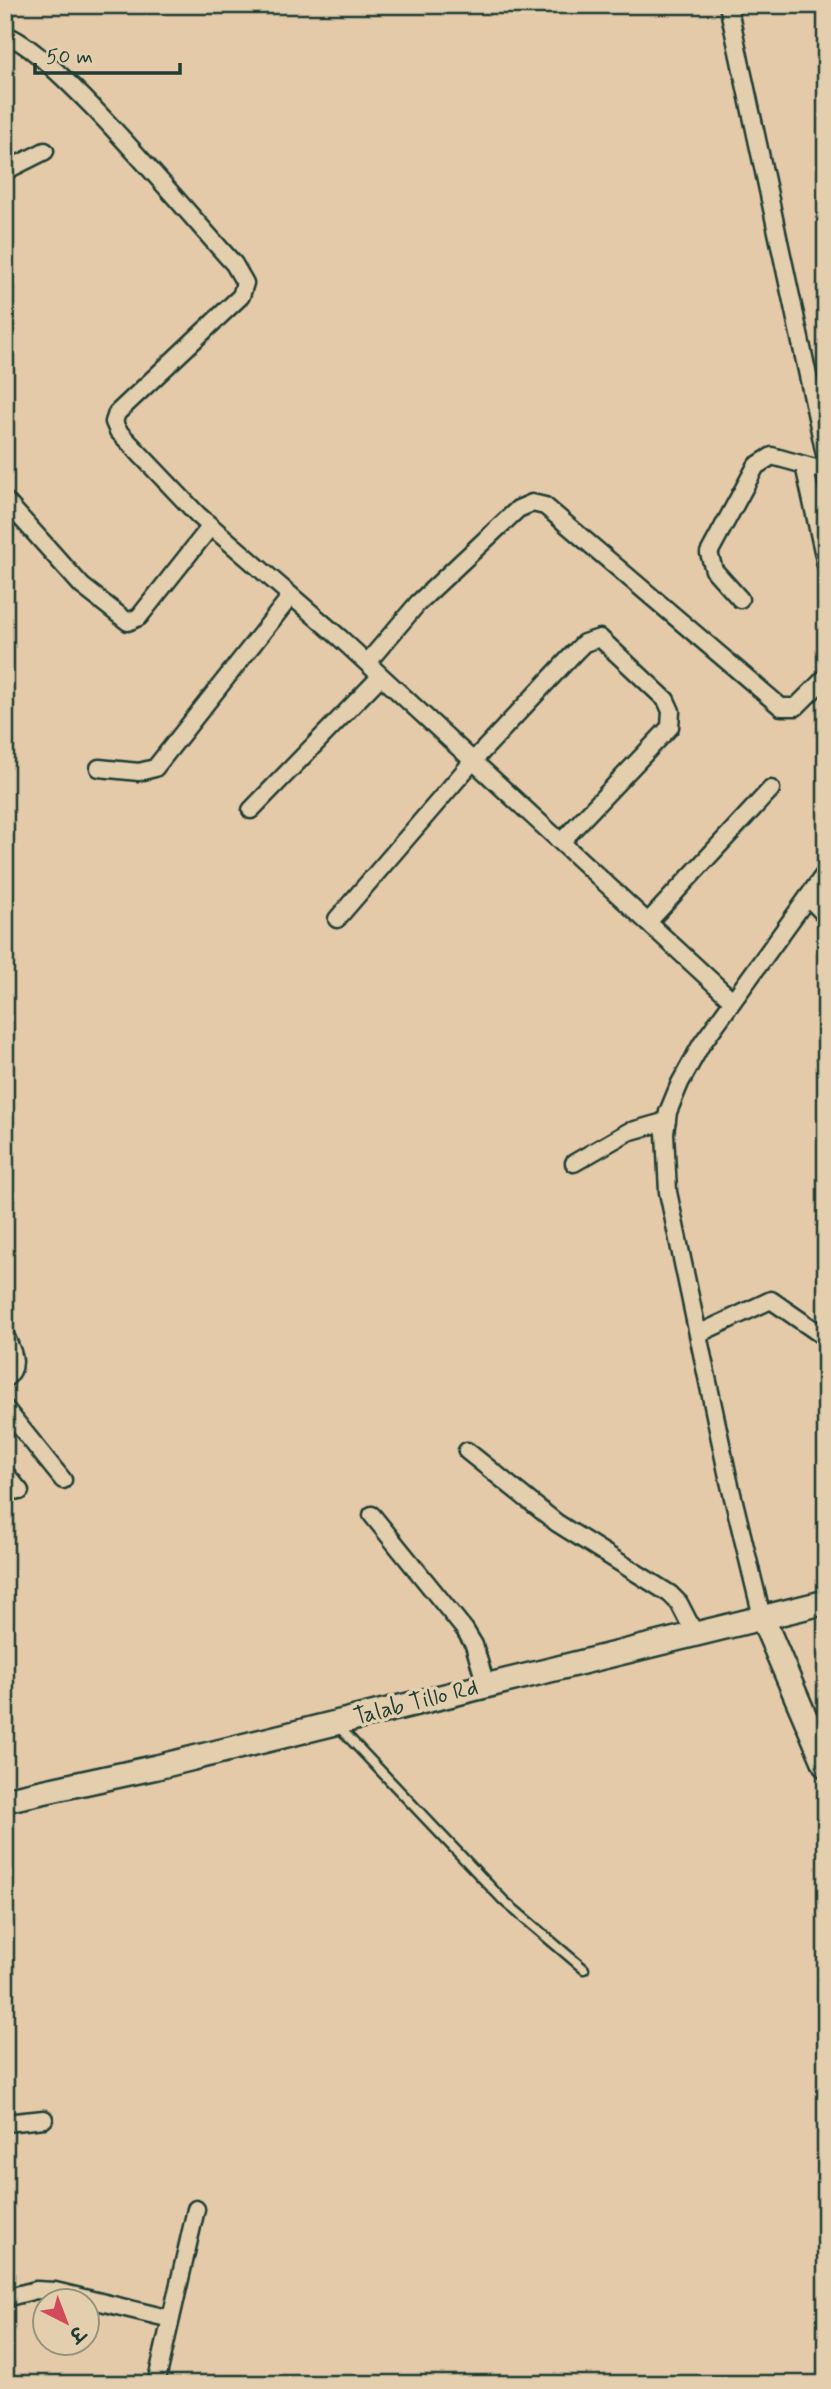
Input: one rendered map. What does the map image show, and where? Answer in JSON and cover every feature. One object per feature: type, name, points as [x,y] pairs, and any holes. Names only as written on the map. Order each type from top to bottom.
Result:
[{"type":"main road","name":"Talab Tillo Rd","points":[[5,1800],[335,1723],[826,1602]]},
{"type":"main road","points":[[762,1617],[826,1766]]},
{"type":"street","points":[[728,5],[816,466],[825,556]]},
{"type":"street","points":[[10,42],[103,119],[234,264],[246,282],[241,296],[117,413],[114,422],[143,459],[211,526],[367,663],[733,1001]]},
{"type":"street","points":[[5,171],[45,151]]},
{"type":"street","points":[[740,599],[714,570],[710,561],[711,547],[760,461],[772,456],[816,466]]},
{"type":"street","points":[[5,500],[82,586],[128,622],[139,617],[211,526]]},
{"type":"street","points":[[367,663],[433,587],[518,509],[532,503],[545,506],[781,708],[796,707],[826,677]]},
{"type":"street","points":[[99,768],[145,772],[159,764],[291,596]]},
{"type":"street","points":[[337,919],[474,761],[584,643],[600,638],[666,700],[671,711],[670,727],[561,842]]},
{"type":"street","points":[[251,810],[381,676]]},
{"type":"street","points":[[648,922],[771,789]]},
{"type":"street","points":[[574,1163],[619,1136],[657,1123],[701,1045],[826,872]]},
{"type":"street","points":[[808,897],[826,916]]},
{"type":"street","points":[[657,1123],[666,1181],[698,1334],[762,1617]]},
{"type":"street","points":[[698,1334],[771,1300],[826,1338]]},
{"type":"street","points":[[5,1335],[15,1362],[12,1372],[5,1379]]},
{"type":"street","points":[[5,1408],[63,1480]]},
{"type":"street","points":[[467,1451],[557,1523],[670,1594],[679,1603],[695,1634]]},
{"type":"street","points":[[5,1474],[20,1491]]},
{"type":"street","points":[[372,1514],[401,1554],[465,1630],[474,1645],[486,1685]]},
{"type":"street","points":[[5,2123],[44,2119]]},
{"type":"street","points":[[156,2384],[196,2209]]},
{"type":"street","points":[[5,2298],[36,2290],[55,2291],[171,2319]]},
{"type":"lane","points":[[335,1723],[504,1901],[584,1969]]}]
